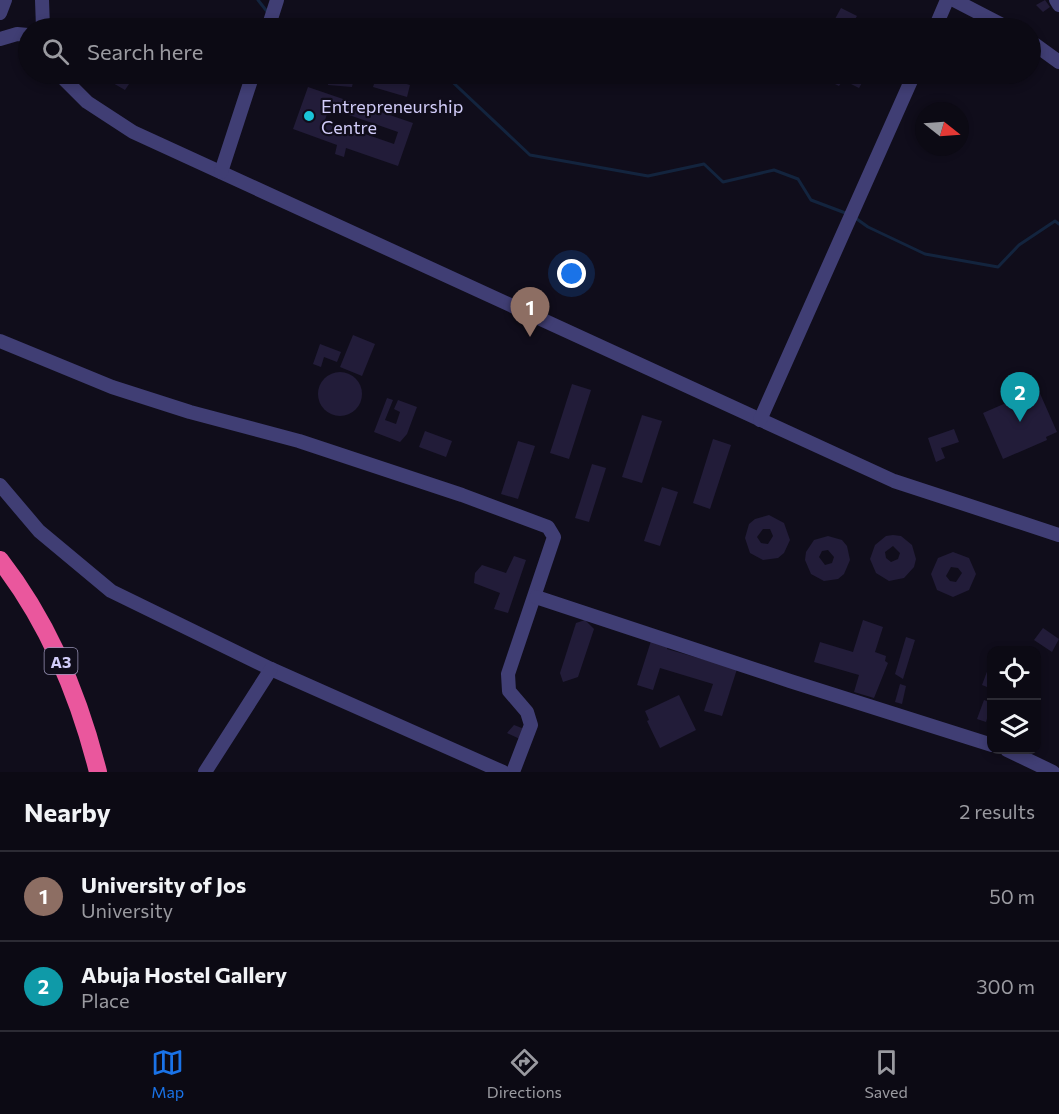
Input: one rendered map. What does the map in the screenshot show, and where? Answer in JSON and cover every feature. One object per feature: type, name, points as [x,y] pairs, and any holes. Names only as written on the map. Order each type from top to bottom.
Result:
[{"type":"highway","name":"A3","points":[[0,560],[41,623],[67,671],[87,727],[98,772]]},
{"type":"lane","points":[[0,13],[5,0]]},
{"type":"lane","points":[[42,0],[43,18]]},
{"type":"lane","points":[[271,18],[277,0]]},
{"type":"lane","points":[[939,18],[947,0]]},
{"type":"lane","points":[[954,0],[989,18]]},
{"type":"lane","points":[[1056,0],[1059,5]]},
{"type":"lane","points":[[0,39],[18,34]]},
{"type":"lane","points":[[1041,49],[1059,62]]},
{"type":"lane","points":[[69,84],[87,102],[133,132],[760,420],[894,481],[1059,535]]},
{"type":"lane","points":[[221,172],[250,84]]},
{"type":"lane","points":[[760,420],[910,84]]},
{"type":"lane","points":[[0,341],[112,387],[189,412],[299,441],[462,495],[548,528],[554,537],[536,597],[508,674],[509,691],[527,712],[531,725],[513,772]]},
{"type":"lane","points":[[0,485],[39,531],[111,591],[271,669],[496,770]]},
{"type":"lane","points":[[536,597],[790,681],[987,742]]},
{"type":"lane","points":[[205,772],[271,669]]},
{"type":"lane","points":[[1015,754],[1053,772]]},
{"type":"building","points":[[1045,0],[1050,7],[1043,12],[1036,5]]},
{"type":"building","points":[[841,8],[857,16],[856,18],[836,18]]},
{"type":"building","points":[[115,84],[129,84],[125,90]]},
{"type":"building","points":[[328,84],[353,84],[352,87]]},
{"type":"building","points":[[374,84],[410,85],[407,97],[373,87]]},
{"type":"building","points":[[308,87],[413,123],[398,166],[346,148],[344,157],[335,154],[337,145],[293,129]],"holes":[[[329,108],[398,132],[394,144],[325,120]]]},
{"type":"building","points":[[353,335],[375,344],[362,376],[340,367]]},
{"type":"building","points":[[320,344],[341,352],[337,362],[324,357],[321,367],[313,364]]},
{"type":"building","points":[[340,372],[355,379],[362,394],[355,409],[340,416],[325,409],[318,394],[325,379]]},
{"type":"building","points":[[572,384],[591,390],[569,459],[550,453]]},
{"type":"building","points":[[1038,389],[1057,432],[1046,437],[1047,440],[1003,459],[983,413]]},
{"type":"building","points":[[387,398],[393,400],[385,420],[396,424],[400,412],[394,409],[398,400],[417,407],[407,434],[400,442],[374,432]]},
{"type":"building","points":[[642,415],[662,421],[642,483],[622,477]]},
{"type":"building","points":[[954,429],[959,442],[941,448],[945,458],[936,462],[928,438]]},
{"type":"building","points":[[425,431],[452,441],[446,457],[419,447]]},
{"type":"building","points":[[713,439],[731,445],[710,509],[693,503]]},
{"type":"building","points":[[518,441],[535,446],[518,499],[501,494]]},
{"type":"building","points":[[592,464],[606,468],[589,522],[575,518]]},
{"type":"building","points":[[662,487],[678,492],[660,546],[644,541]]},
{"type":"building","points":[[769,515],[784,523],[790,540],[784,553],[778,558],[763,560],[750,553],[745,538],[749,524],[755,519]],"holes":[[[763,529],[770,529],[773,536],[768,544],[761,543],[757,537]]]},
{"type":"building","points":[[828,536],[842,540],[847,546],[850,560],[844,574],[838,579],[824,581],[811,574],[805,560],[806,552],[814,540]],"holes":[[[828,550],[834,557],[832,563],[825,565],[819,557],[822,551]]]},
{"type":"building","points":[[886,536],[901,536],[912,545],[916,559],[914,567],[904,578],[889,581],[876,573],[870,559],[875,545]],"holes":[[[893,546],[900,553],[898,559],[891,562],[886,558],[885,552]]]},
{"type":"building","points":[[953,552],[969,558],[976,574],[969,590],[953,597],[937,590],[931,574],[938,558]],"holes":[[[951,567],[958,568],[962,573],[956,582],[950,581],[946,576]]]},
{"type":"building","points":[[514,556],[526,560],[508,613],[494,609],[500,593],[474,583],[475,573],[482,565],[506,573]]},
{"type":"building","points":[[585,620],[594,629],[578,677],[563,682],[560,673],[576,623]]},
{"type":"building","points":[[863,620],[883,627],[875,652],[886,656],[885,661],[888,663],[874,698],[854,692],[859,675],[814,662],[820,642],[853,652]]},
{"type":"building","points":[[1043,628],[1059,639],[1052,652],[1034,640]]},
{"type":"building","points":[[906,637],[915,640],[903,679],[895,674]]},
{"type":"building","points":[[651,641],[668,646],[667,649],[737,669],[722,716],[704,711],[713,684],[660,668],[653,690],[637,685]]},
{"type":"building","points":[[987,672],[987,687],[982,685]]},
{"type":"building","points":[[900,684],[906,686],[902,704],[895,702]]},
{"type":"building","points":[[679,695],[696,730],[660,748],[647,721],[649,720],[645,711]]},
{"type":"building","points":[[984,700],[987,701],[986,722],[977,719]]},
{"type":"building","points":[[514,725],[527,730],[522,740],[507,733]]},
{"type":"waterway","points":[[258,0],[269,14]]},
{"type":"waterway","points":[[455,84],[530,155],[648,176],[704,164],[723,182],[774,170],[798,179],[811,200],[848,214]]},
{"type":"waterway","points":[[854,217],[868,227],[925,254],[998,267],[1019,245],[1055,221],[1059,224]]},
{"type":"place","name":"Entrepreneurship Centre","points":[[309,116]]},
{"type":"place","name":"University of Jos","points":[[530,337]]},
{"type":"place","name":"Abuja Hostel Gallery","points":[[1020,422]]}]
